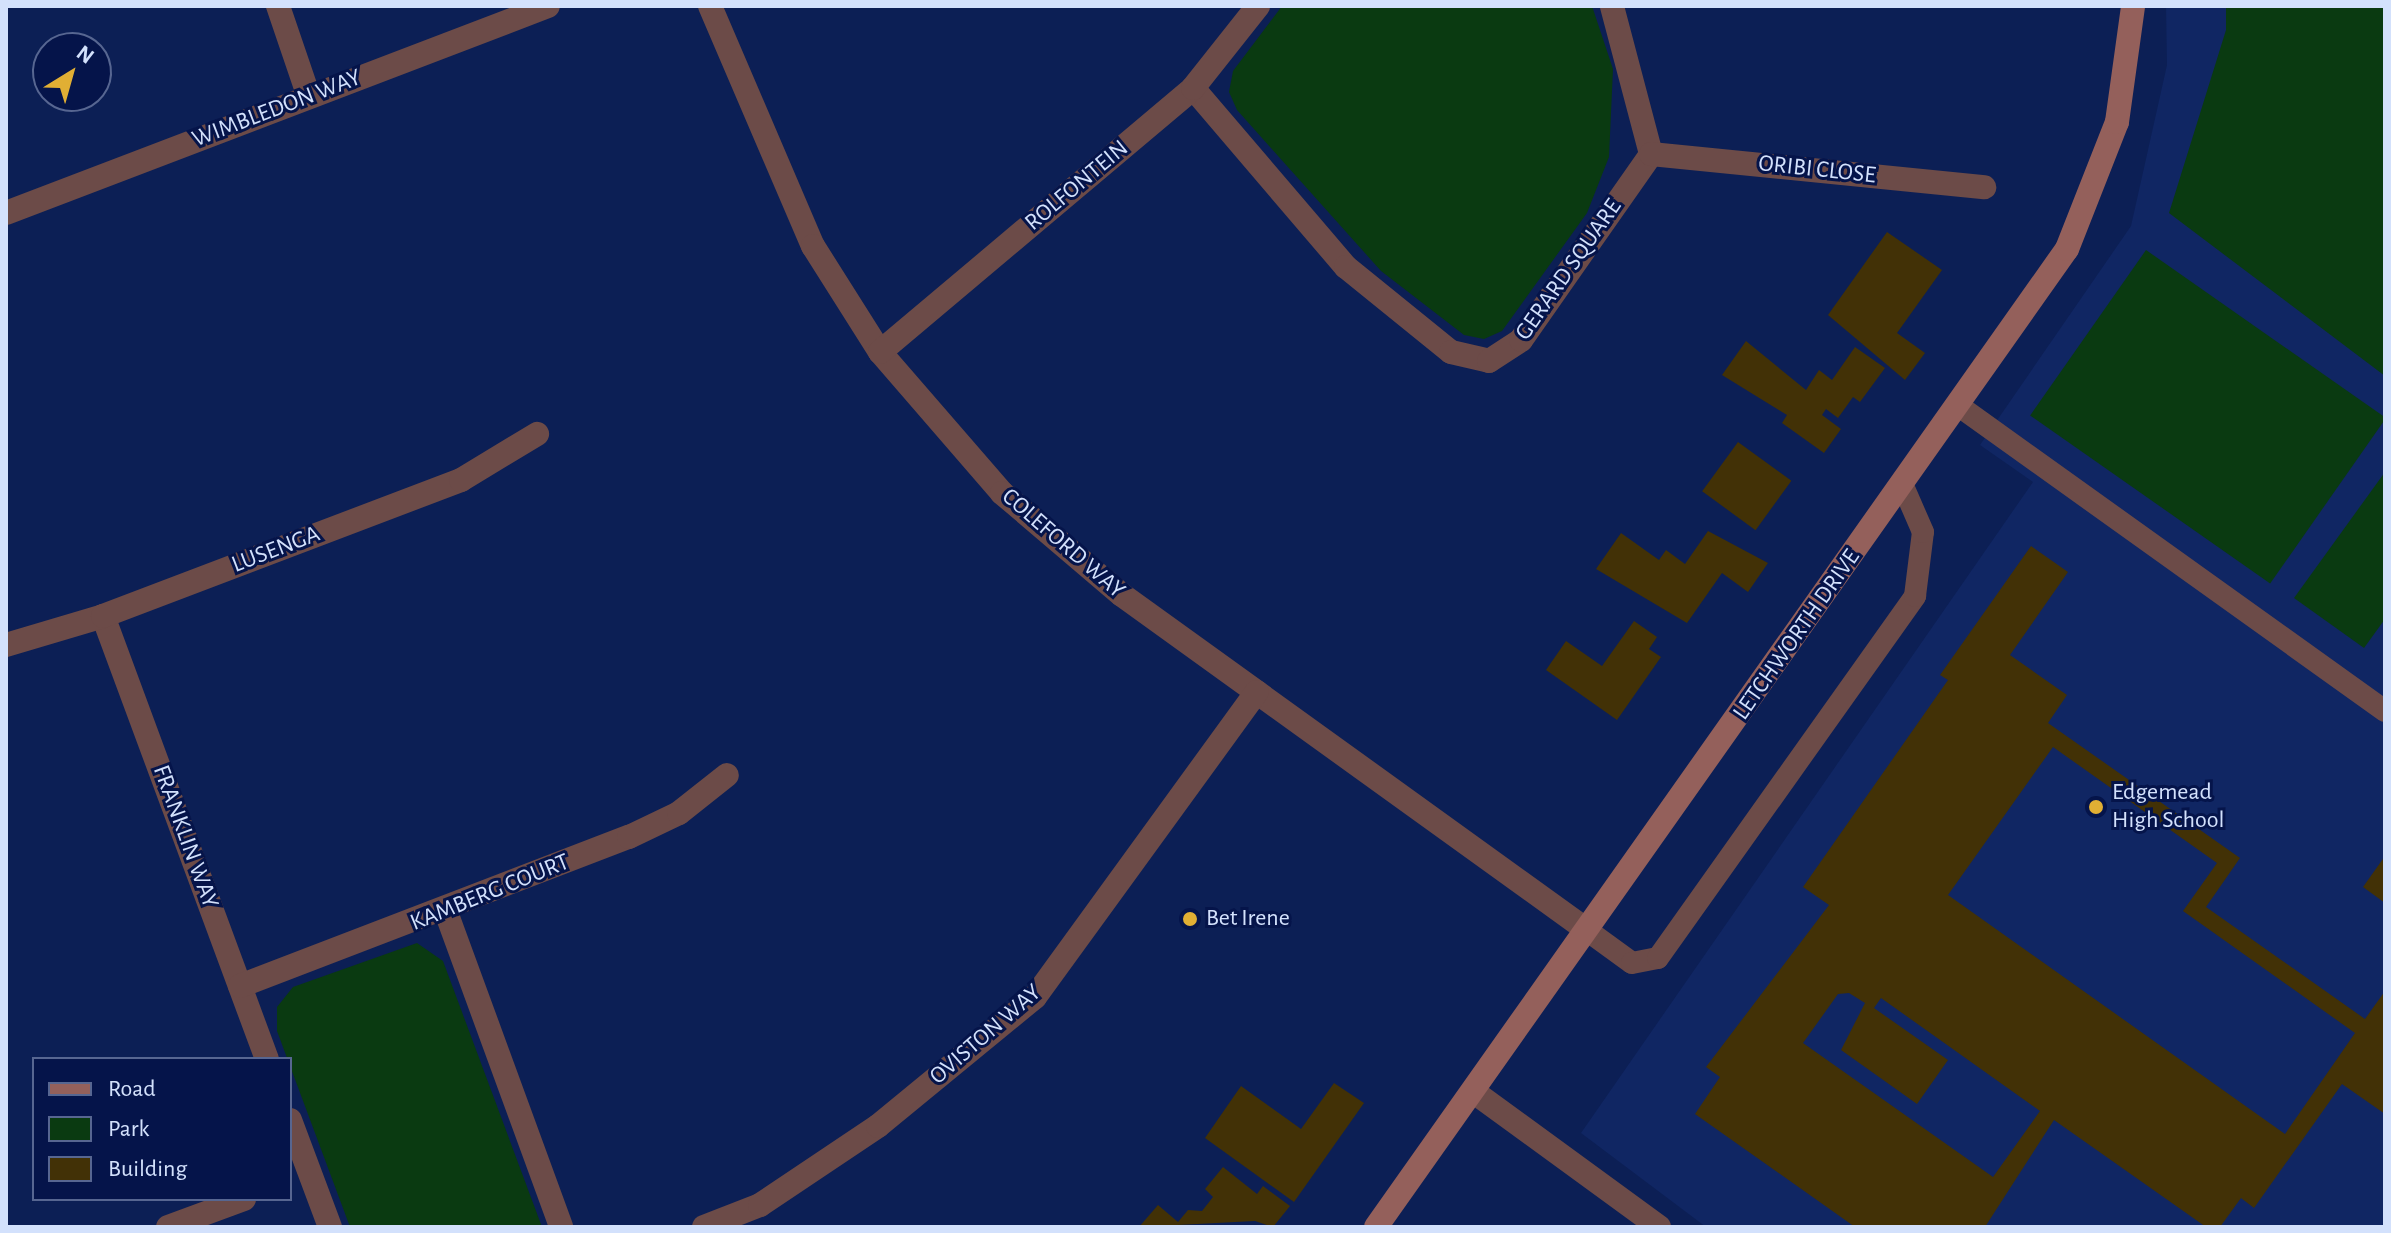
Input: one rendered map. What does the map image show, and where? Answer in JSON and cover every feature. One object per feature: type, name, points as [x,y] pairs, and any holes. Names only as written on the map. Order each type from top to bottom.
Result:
[{"type":"street","points":[[278,6],[309,97]]},
{"type":"street","name":"WIMBLEDON WAY","points":[[6,213],[548,6]]},
{"type":"street","name":"COLEFORD WAY","points":[[710,6],[813,246],[880,352],[1002,493],[1122,595],[1588,931]]},
{"type":"street","name":"ROLFONTEIN","points":[[880,352],[1193,88],[1258,6]]},
{"type":"street","points":[[1612,6],[1651,154]]},
{"type":"street","name":"LETCHWORTH DRIVE","points":[[1376,1227],[1903,486],[2080,227],[2117,122],[2133,6]]},
{"type":"street","name":"GERARD SQUARE","points":[[1193,88],[1346,267],[1451,352],[1476,362],[1512,350],[1651,154]]},
{"type":"street","name":"ORIBI CLOSE","points":[[1651,154],[1984,187]]},
{"type":"street","name":"LUSENGA","points":[[6,645],[103,616],[461,480],[537,434]]},
{"type":"street","name":"FRANKLIN WAY","points":[[103,616],[266,1057]]},
{"type":"street","name":"OVISTON WAY","points":[[704,1227],[760,1205],[878,1126],[1035,997],[1257,692]]},
{"type":"street","name":"KAMBERG COURT","points":[[240,986],[446,912],[629,837],[679,813],[727,775]]},
{"type":"street","points":[[446,912],[561,1227]]},
{"type":"street","points":[[1474,1092],[1659,1227]]},
{"type":"street","points":[[292,1132],[300,1178],[330,1227]]},
{"type":"street","points":[[168,1227],[239,1201]]},
{"type":"lane","points":[[1959,406],[2385,711]]},
{"type":"lane","points":[[1588,931],[1632,963],[1658,958],[1906,609],[1924,552],[1903,486]]},
{"type":"shaded area","name":"Edgemead High School","points":[[2166,6],[2385,6],[2385,1227],[1706,1227],[1581,1133],[2033,482],[1980,445],[2131,226],[2167,65]]},
{"type":"green space","points":[[1282,6],[1592,6],[1613,69],[1609,157],[1587,213],[1502,331],[1484,339],[1464,335],[1381,271],[1237,110],[1229,92],[1233,71]]},
{"type":"green space","points":[[2226,6],[2385,6],[2385,376],[2169,213],[2226,30]]},
{"type":"green space","points":[[2146,250],[2385,417],[2270,584],[2030,415]]},
{"type":"green space","points":[[2385,472],[2385,619],[2364,648],[2294,598]]},
{"type":"green space","points":[[417,943],[443,961],[542,1227],[350,1227],[292,1071],[292,1057],[287,1057],[277,1031],[277,1007],[293,987]]},
{"type":"building","points":[[1887,232],[1942,270],[1897,333],[1925,353],[1905,380],[1828,315]]},
{"type":"building","points":[[1746,341],[1806,390],[1819,370],[1832,380],[1855,347],[1885,368],[1860,402],[1853,397],[1838,418],[1826,409],[1822,415],[1841,429],[1824,453],[1782,423],[1787,415],[1722,375]]},
{"type":"building","points":[[1738,442],[1791,481],[1756,530],[1702,491]]},
{"type":"building","points":[[1708,531],[1768,563],[1748,592],[1722,573],[1687,623],[1596,569],[1621,533],[1659,560],[1666,550],[1685,564]]},
{"type":"building","points":[[2031,546],[2068,572],[2010,655],[2067,695],[2048,723],[2240,858],[2206,907],[2365,1019],[2385,991],[2385,1114],[2342,1084],[2254,1208],[2241,1198],[2220,1227],[2206,1227],[2054,1120],[1985,1227],[1855,1227],[1695,1114],[1720,1077],[1706,1067],[1829,905],[1803,887],[1948,680],[1940,675]],"holes":[[[2053,747],[2217,863],[2183,911],[2355,1033],[2285,1134],[1948,895]],[[1849,993],[1865,1003],[1841,1050],[1917,1104],[1948,1060],[1874,1008],[1881,998],[2040,1111],[1993,1177],[1803,1043],[1838,994]]]},
{"type":"building","points":[[1634,621],[1657,637],[1649,649],[1661,657],[1617,720],[1546,670],[1566,641],[1602,666]]},
{"type":"building","points":[[2385,856],[2385,903],[2363,887]]},
{"type":"building","points":[[1334,1083],[1364,1103],[1294,1202],[1205,1138],[1241,1086],[1301,1129]]},
{"type":"building","points":[[1223,1167],[1257,1194],[1263,1186],[1290,1206],[1273,1227],[1255,1221],[1139,1227],[1158,1205],[1178,1222],[1188,1210],[1202,1211],[1213,1197],[1205,1189]]},
{"type":"place","name":"Edgemead High School","points":[[2096,807]]},
{"type":"place","name":"Bet Irene","points":[[1190,919]]}]
